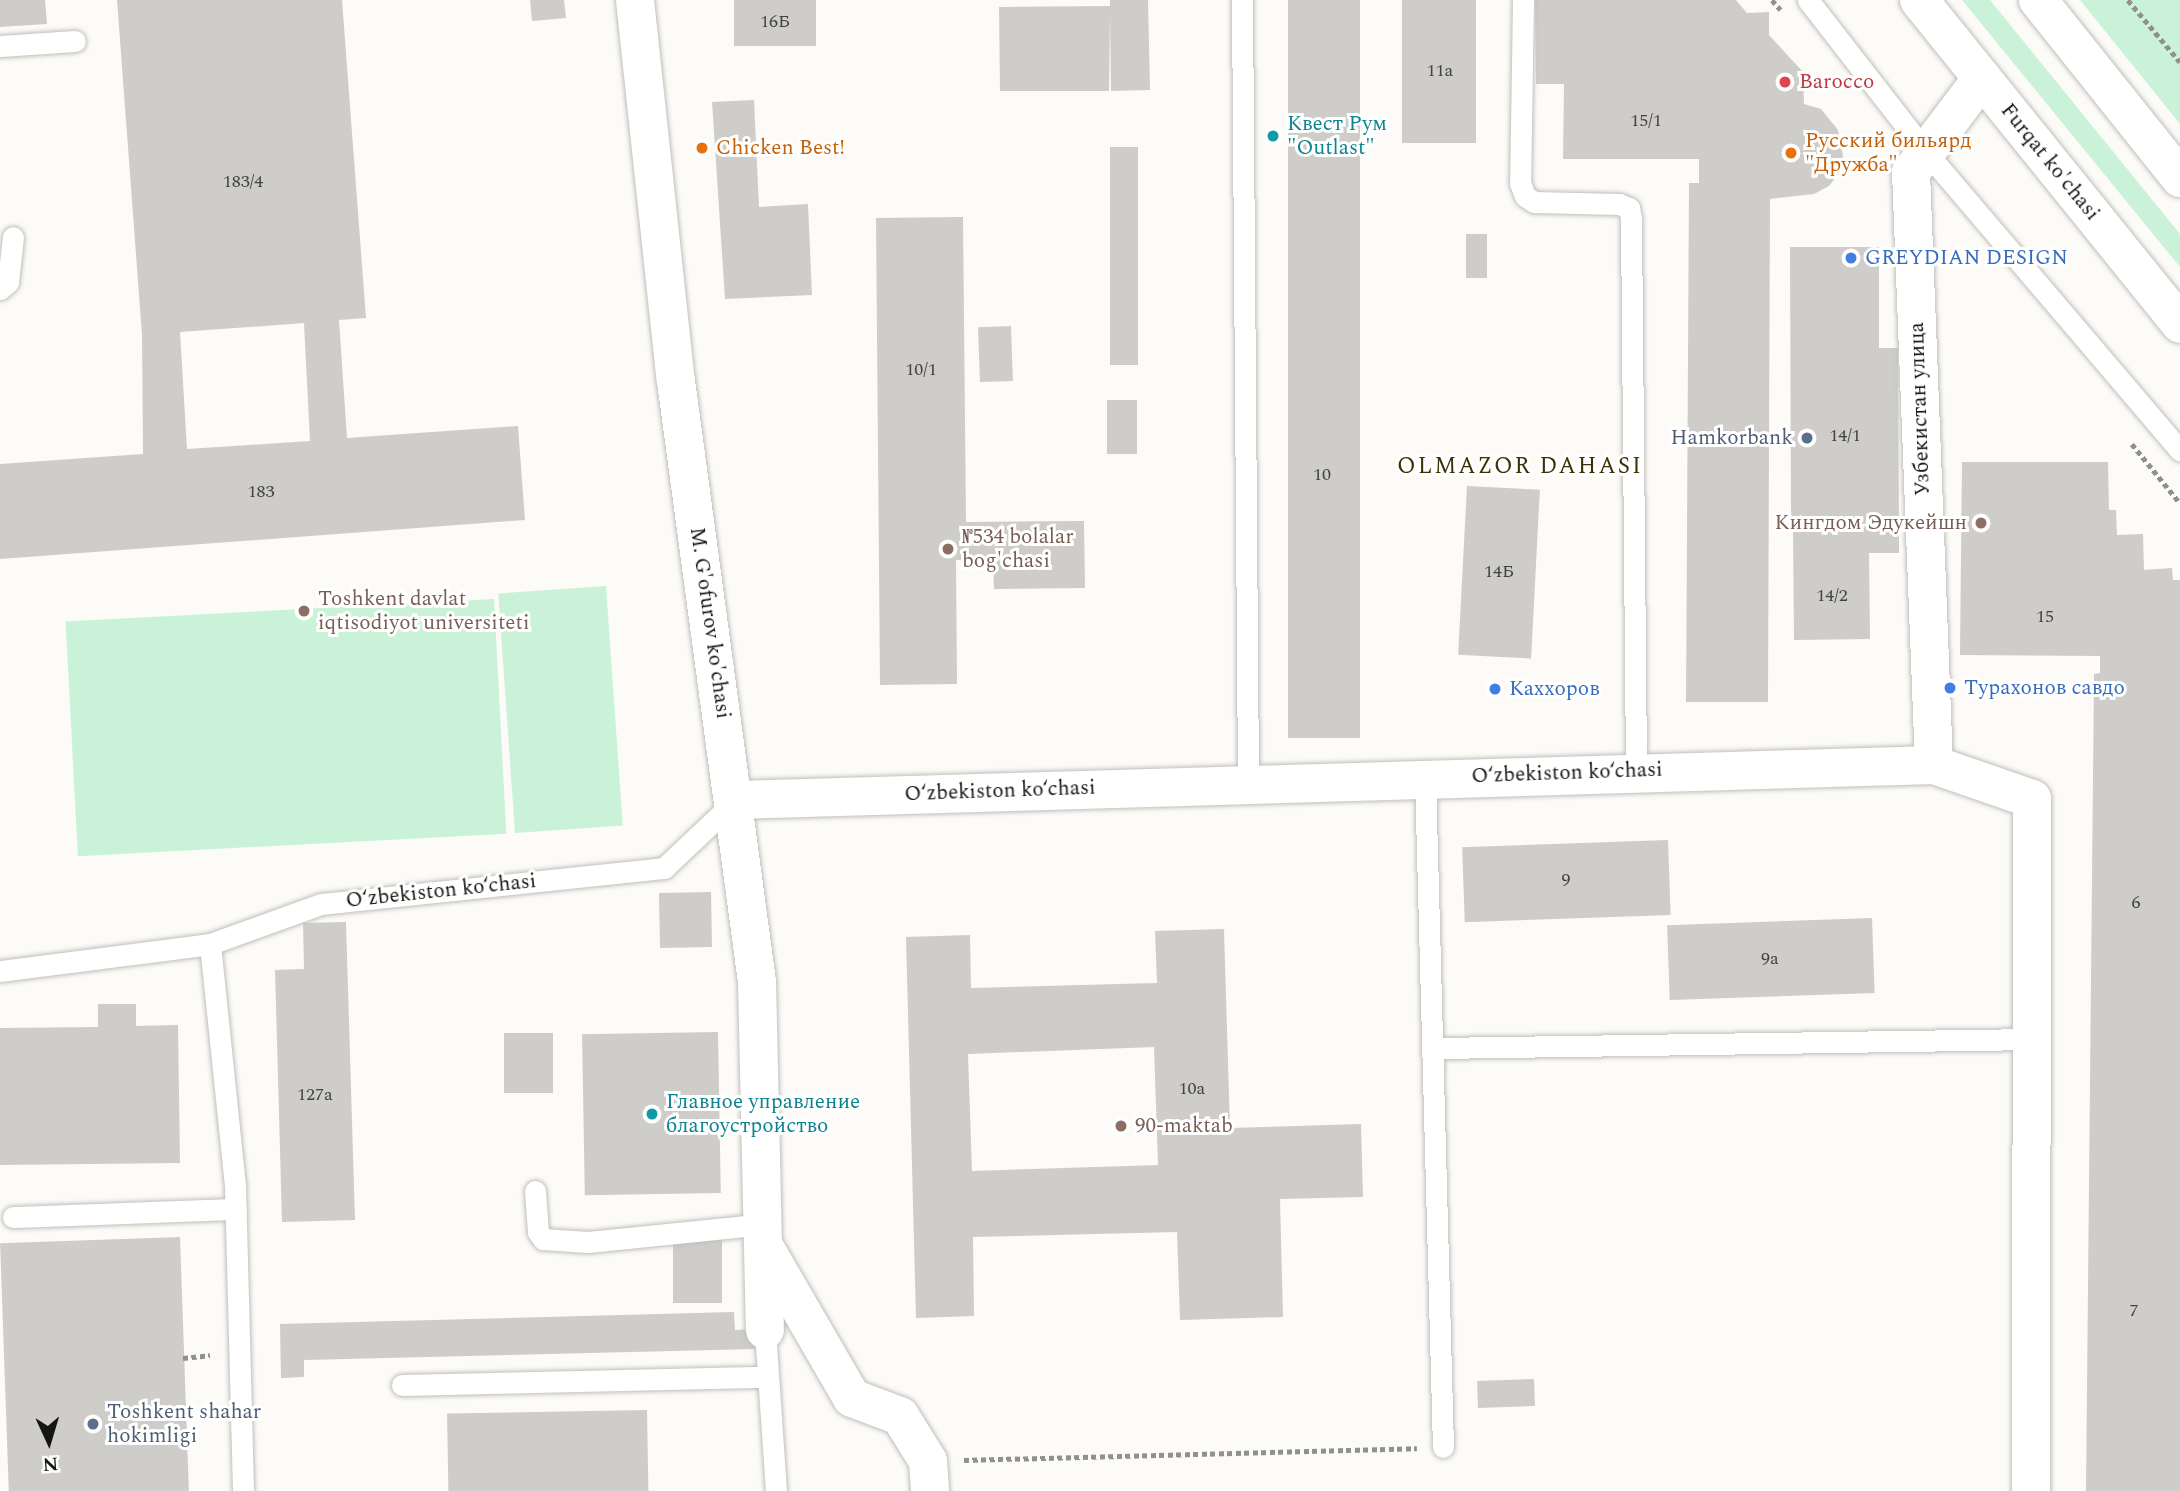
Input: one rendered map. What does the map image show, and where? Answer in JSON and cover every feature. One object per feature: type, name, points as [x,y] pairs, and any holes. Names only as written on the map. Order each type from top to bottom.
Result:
[{"type":"street","name":"M. G'ofurov ko'chasi","points":[[635,0],[676,381],[736,800],[757,982],[765,1236],[765,1330]]},
{"type":"street","name":"Furqat ko'chasi","points":[[1919,0],[2180,324]]},
{"type":"street","points":[[2038,0],[2180,178]]},
{"type":"street","name":"Узбекистан улица","points":[[1934,765],[1911,172],[1982,78]]},
{"type":"street","name":"O‘zbekiston ko‘chasi","points":[[736,800],[1636,771],[1934,765],[2032,799],[2032,1039]]},
{"type":"street","points":[[2031,1491],[2032,1039]]},
{"type":"street","name":"M. G'ofurov ko'chasi","points":[[765,1236],[852,1398],[900,1416],[929,1476]]},
{"type":"lane","points":[[1242,0],[1248,783]]},
{"type":"lane","points":[[1523,0],[1520,183],[1525,195],[1534,202],[1619,204],[1629,208],[1632,218],[1636,771]]},
{"type":"lane","points":[[1808,0],[1926,152],[2180,450]]},
{"type":"lane","points":[[0,46],[75,41]]},
{"type":"lane","points":[[0,289],[8,282],[13,237]]},
{"type":"lane","points":[[1425,778],[1435,1048],[1443,1447]]},
{"type":"lane","name":"O‘zbekiston ko‘chasi","points":[[0,971],[210,944],[321,904],[664,868],[736,800]]},
{"type":"lane","points":[[210,944],[236,1209],[243,1491]]},
{"type":"lane","points":[[1435,1048],[2032,1039]]},
{"type":"lane","points":[[535,1191],[538,1232],[543,1239],[588,1242],[765,1236]]},
{"type":"lane","points":[[13,1217],[236,1209]]},
{"type":"lane","points":[[765,1330],[766,1377],[776,1491]]},
{"type":"lane","points":[[402,1385],[766,1377]]},
{"type":"path","points":[[2128,0],[2180,62]]},
{"type":"path","points":[[929,1476],[1443,1447]]},
{"type":"green space","points":[[1962,0],[1990,0],[2180,234],[2180,267]]},
{"type":"green space","points":[[2080,0],[2180,0],[2180,124]]},
{"type":"green space","points":[[606,586],[623,825],[515,833],[498,594]]},
{"type":"green space","points":[[494,599],[506,834],[78,856],[66,621]]},
{"type":"building","points":[[0,0],[45,0],[47,24],[0,27]]},
{"type":"building","points":[[117,0],[342,0],[366,318],[339,320],[347,438],[518,426],[525,520],[0,559],[0,464],[143,454],[142,335]],"holes":[[[304,323],[310,441],[187,449],[180,332]]]},
{"type":"building","points":[[530,0],[564,0],[566,18],[532,21]]},
{"type":"building","points":[[734,0],[816,0],[816,46],[734,46]]},
{"type":"building","points":[[1110,0],[1148,0],[1150,90],[1111,91],[1110,15],[1109,91],[1000,91],[999,7],[1110,6]]},
{"type":"building","points":[[1288,0],[1360,0],[1360,738],[1288,738]]},
{"type":"building","points":[[1402,0],[1476,0],[1476,143],[1402,143]]},
{"type":"building","points":[[1535,0],[1736,0],[1747,13],[1769,12],[1769,35],[1803,72],[1804,104],[1821,109],[1838,130],[1843,156],[1840,172],[1829,186],[1814,194],[1770,199],[1768,702],[1686,702],[1689,183],[1699,183],[1699,159],[1563,159],[1564,84],[1536,84]]},
{"type":"building","points":[[754,100],[759,207],[808,204],[812,295],[725,299],[712,102]]},
{"type":"building","points":[[1110,147],[1138,147],[1138,365],[1110,365]]},
{"type":"building","points":[[963,217],[966,522],[1084,521],[1085,588],[994,589],[993,560],[956,560],[957,684],[880,685],[876,218]]},
{"type":"building","points":[[1466,234],[1487,234],[1487,278],[1466,278]]},
{"type":"building","points":[[1790,247],[1879,247],[1879,348],[1898,348],[1899,524],[1791,524]]},
{"type":"building","points":[[1011,326],[1013,381],[980,382],[978,327]]},
{"type":"building","points":[[1107,400],[1137,400],[1137,454],[1107,454]]},
{"type":"building","points":[[1962,462],[2108,462],[2109,510],[2116,510],[2117,535],[2143,534],[2144,570],[2172,568],[2173,580],[2180,580],[2180,1491],[2086,1491],[2094,674],[2100,673],[2100,656],[1960,655]]},
{"type":"building","points":[[1467,486],[1540,490],[1531,659],[1458,655]]},
{"type":"building","points":[[1899,526],[1899,553],[1869,553],[1870,639],[1794,640],[1793,528]]},
{"type":"building","points":[[1668,840],[1671,915],[1465,922],[1462,847]]},
{"type":"building","points":[[711,892],[712,947],[660,948],[659,893]]},
{"type":"building","points":[[1872,918],[1875,993],[1670,1000],[1667,925]]},
{"type":"building","points":[[346,922],[355,1220],[282,1222],[275,970],[304,969],[303,923]]},
{"type":"building","points":[[1224,929],[1230,1128],[1361,1124],[1363,1197],[1280,1199],[1283,1317],[1180,1320],[1177,1232],[973,1237],[974,1316],[916,1318],[906,937],[970,935],[971,988],[1157,983],[1155,931]],"holes":[[[1154,1047],[1158,1165],[972,1171],[968,1054]]]},
{"type":"building","points":[[98,1004],[136,1004],[136,1026],[178,1025],[180,1163],[0,1165],[0,1028],[98,1027]]},
{"type":"building","name":"Главное управление благоустройство","points":[[718,1032],[721,1193],[585,1195],[582,1034]]},
{"type":"building","points":[[504,1033],[553,1033],[553,1093],[504,1093]]},
{"type":"building","points":[[673,1235],[722,1235],[722,1303],[673,1303]]},
{"type":"building","name":"Toshkent shahar hokimligi","points":[[180,1237],[189,1491],[9,1491],[0,1243]]},
{"type":"building","points":[[734,1312],[735,1330],[754,1329],[755,1349],[304,1360],[304,1377],[281,1378],[280,1324]]},
{"type":"building","points":[[1534,1379],[1535,1406],[1478,1408],[1477,1381]]},
{"type":"building","points":[[647,1410],[648,1491],[448,1491],[447,1413]]},
{"type":"place","name":"Barocco","points":[[1785,82]]},
{"type":"place","name":"Квест Рум \"Outlast\"","points":[[1273,136]]},
{"type":"place","name":"Chicken Best!","points":[[702,148]]},
{"type":"place","name":"Русский бильярд \"Дружба\"","points":[[1791,153]]},
{"type":"place","name":"GREYDIAN DESIGN","points":[[1851,258]]},
{"type":"place","name":"Hamkorbank","points":[[1807,438]]},
{"type":"place","name":"Кингдом Эдукейшн","points":[[1981,523]]},
{"type":"place","name":"№534 bolalar bog'chasi","points":[[948,549]]},
{"type":"place","name":"Toshkent davlat iqtisodiyot universiteti","points":[[304,611]]},
{"type":"place","name":"Турахонов савдо","points":[[1950,688]]},
{"type":"place","name":"Каххоров","points":[[1495,689]]},
{"type":"place","name":"Главное управление благоустройство","points":[[652,1114]]},
{"type":"place","name":"90-maktab","points":[[1121,1126]]},
{"type":"place","name":"Toshkent shahar hokimligi","points":[[93,1424]]},
{"type":"district","name":"OLMAZOR DAHASI","points":[[1520,467]]}]
